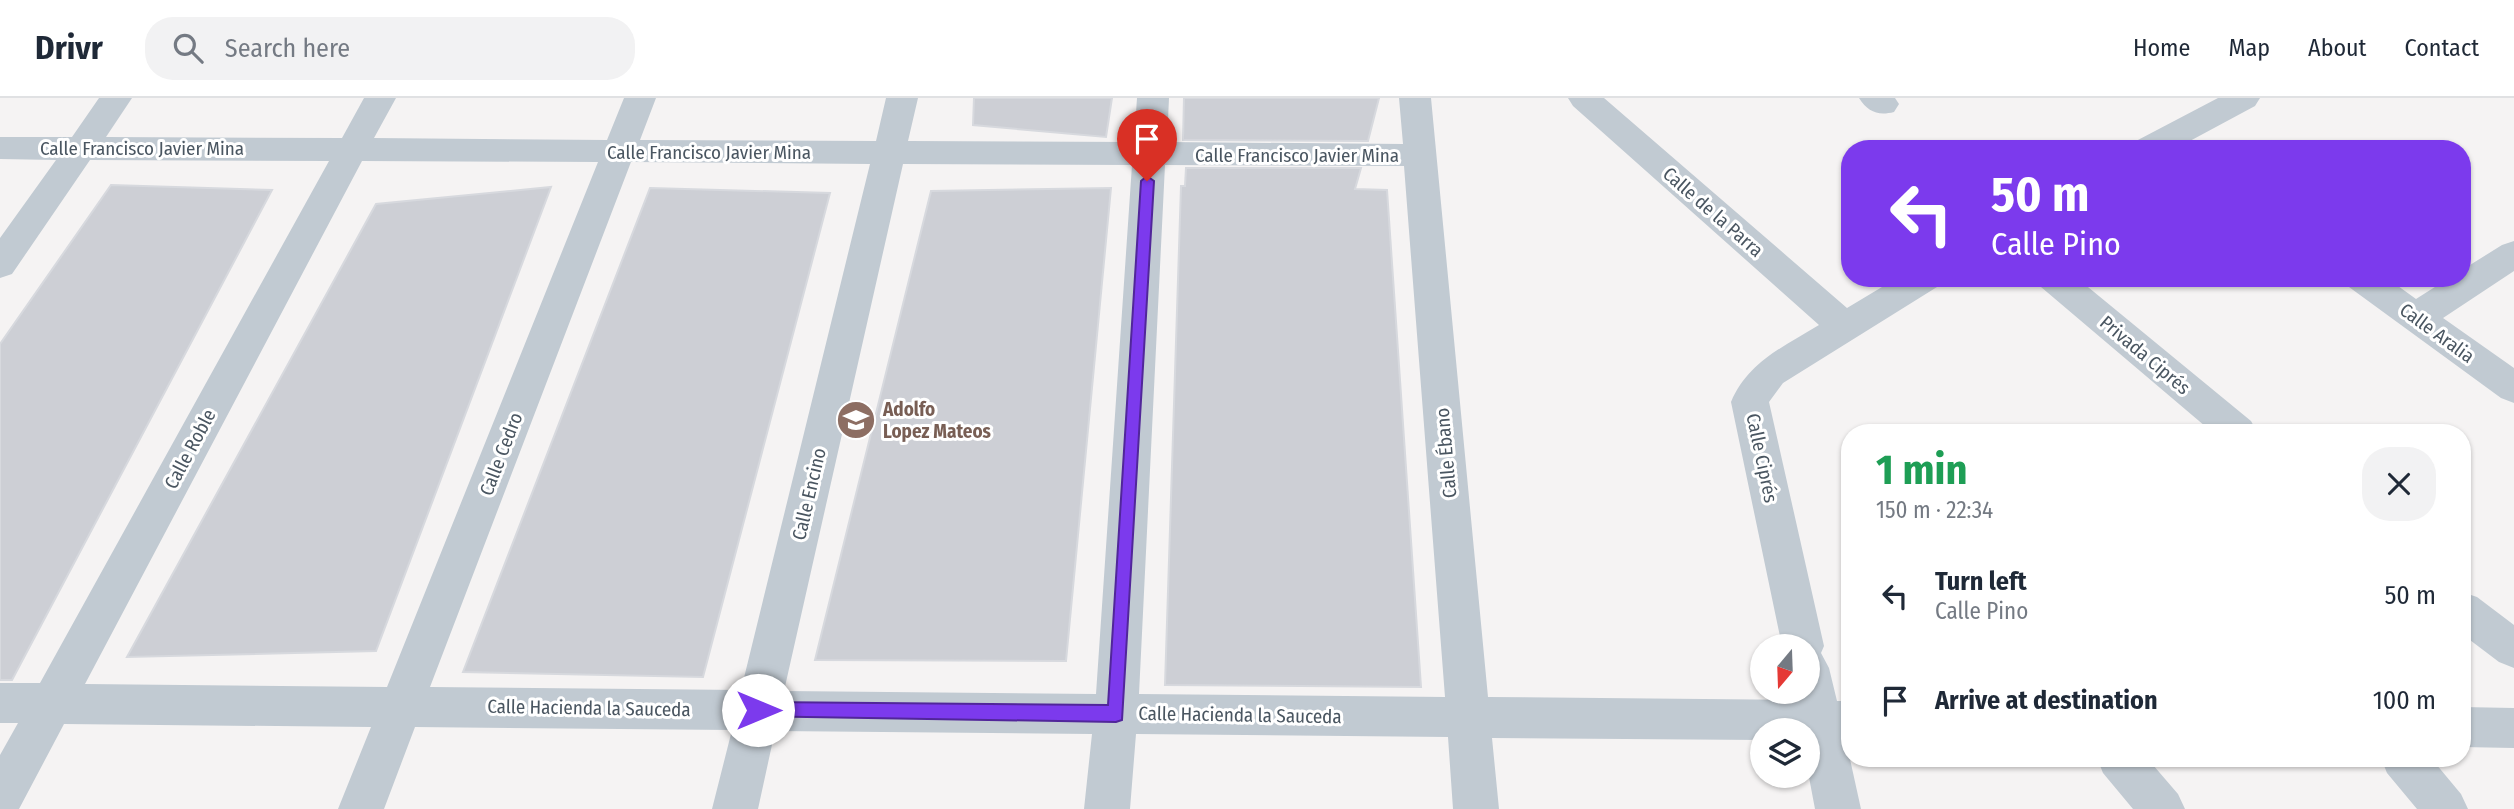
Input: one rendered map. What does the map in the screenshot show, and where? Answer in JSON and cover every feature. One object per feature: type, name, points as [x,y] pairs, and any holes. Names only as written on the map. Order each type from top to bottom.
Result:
[{"type":"street","points":[[0,265],[116,98]]},
{"type":"street","name":"Calle Roble","points":[[0,799],[380,98]]},
{"type":"street","name":"Calle Cedro","points":[[361,809],[640,98]]},
{"type":"street","name":"Calle Encino","points":[[735,809],[902,98]]},
{"type":"street","points":[[1107,809],[1116,714],[1153,98]]},
{"type":"street","name":"Calle Ébano","points":[[1415,98],[1476,809]]},
{"type":"street","name":"Calle de la Parra","points":[[1584,98],[1843,326]]},
{"type":"street","points":[[2173,140],[2244,98]]},
{"type":"street","name":"Calle Francisco Javier Mina","points":[[0,148],[1418,155]]},
{"type":"street","points":[[2471,282],[2514,254]]},
{"type":"street","name":"Calle Ciprés","points":[[1800,634],[1750,402],[1755,390],[1770,373],[1910,287]]},
{"type":"street","name":"Privada Ciprés","points":[[2064,287],[2228,424]]},
{"type":"street","name":"Calle Aralia","points":[[2374,287],[2514,388]]},
{"type":"street","points":[[2416,317],[2463,287]]},
{"type":"street","points":[[2471,617],[2514,649]]},
{"type":"street","points":[[1820,692],[1835,721],[1838,809]]},
{"type":"street","name":"Calle Hacienda la Sauceda","points":[[0,703],[1835,721]]},
{"type":"street","points":[[2471,727],[2514,728]]},
{"type":"street","points":[[2127,767],[2162,809]]},
{"type":"street","points":[[2410,767],[2445,809]]},
{"type":"building","points":[[974,98],[1112,98],[1106,137],[973,125]]},
{"type":"building","points":[[1184,98],[1379,98],[1368,141],[1183,140]]},
{"type":"building","points":[[1186,168],[1361,168],[1355,189],[1387,190],[1421,687],[1165,685],[1181,186],[1185,186]]},
{"type":"building","points":[[111,185],[272,190],[12,680],[0,680],[0,344]]},
{"type":"building","points":[[551,187],[376,651],[127,657],[376,204]]},
{"type":"building","points":[[650,188],[830,193],[703,677],[463,672]]},
{"type":"building","points":[[1111,188],[1066,661],[815,660],[931,191]]},
{"type":"place","name":"Adolfo Lopez Mateos","points":[[856,420]]},
{"type":"route","points":[[758,710],[1116,714],[1147,181]]}]
